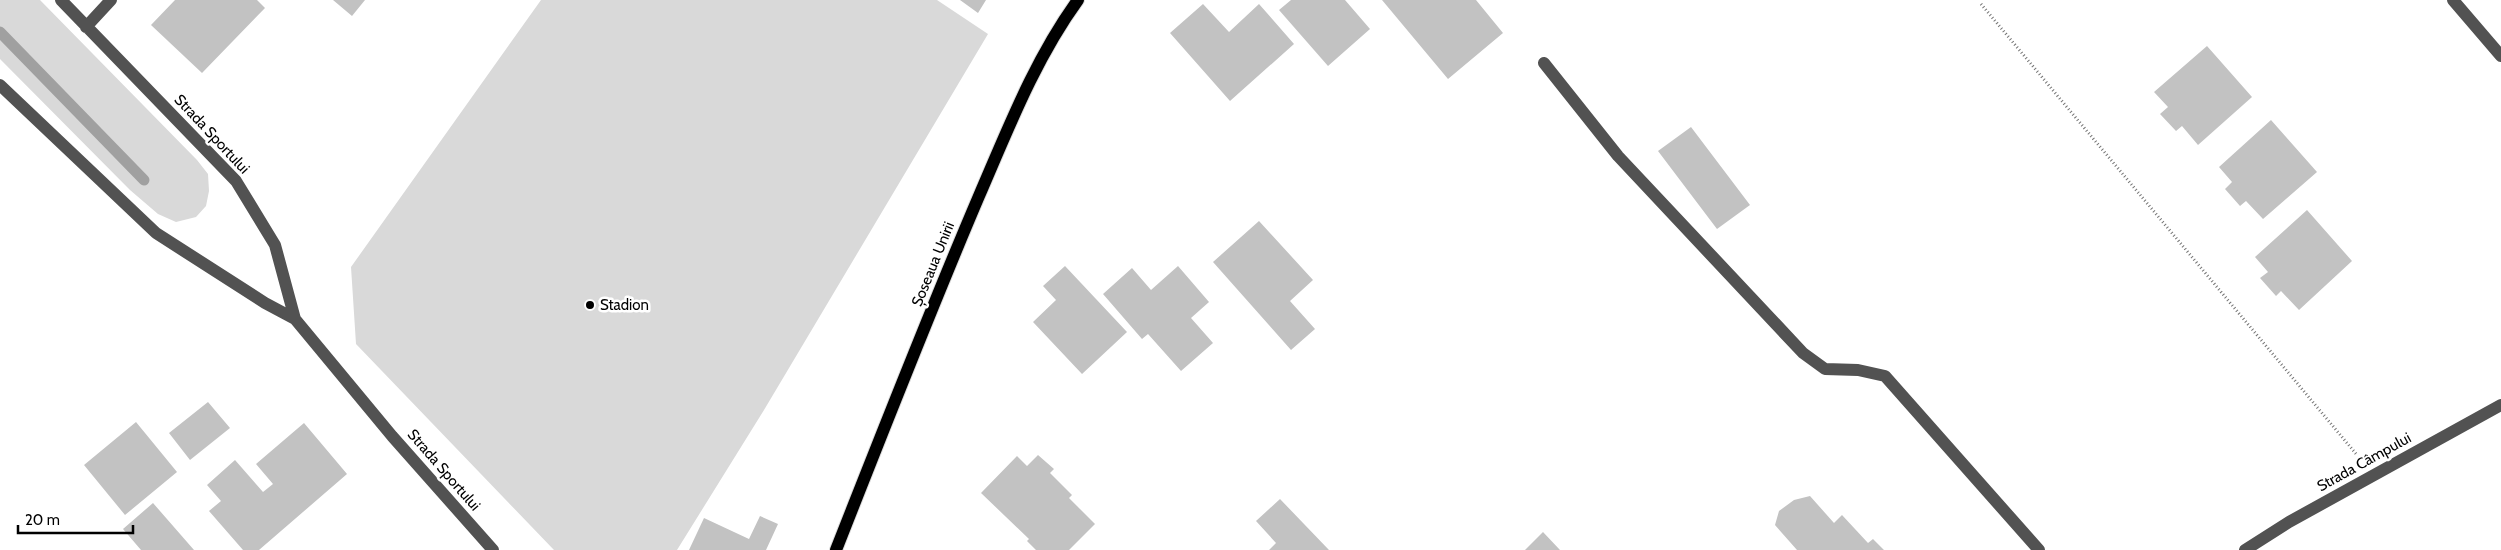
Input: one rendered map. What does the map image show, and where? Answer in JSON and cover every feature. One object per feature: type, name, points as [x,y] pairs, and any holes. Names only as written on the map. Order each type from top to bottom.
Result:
[{"type":"main road","name":"Șoseaua Unirii","points":[[836,550],[954,254],[1007,132],[1036,71],[1064,20],[1078,0]]},
{"type":"street","name":"Strada Sportului","points":[[61,0],[236,181],[275,244],[295,319]]},
{"type":"street","points":[[86,27],[111,0]]},
{"type":"street","points":[[2454,0],[2501,56]]},
{"type":"street","points":[[1544,64],[1618,156],[1803,353],[1824,369],[1858,370],[1885,376],[2039,550]]},
{"type":"street","name":"Strada Sportului","points":[[0,85],[156,233],[265,303],[295,319],[392,436],[493,550]]},
{"type":"street","name":"Strada Câmpului","points":[[2244,550],[2289,522],[2501,405]]},
{"type":"path","points":[[1981,4],[2374,475]]},
{"type":"shaded area","points":[[0,0],[40,0],[197,160],[208,174],[209,191],[206,206],[196,217],[176,222],[158,214],[130,190],[0,59]]},
{"type":"shaded area","name":"Stadion","points":[[541,0],[937,0],[988,34],[764,410],[677,550],[554,550],[356,344],[351,267]]},
{"type":"building","points":[[175,0],[257,0],[265,8],[202,73],[151,25]]},
{"type":"building","points":[[333,0],[365,0],[352,16]]},
{"type":"building","points":[[960,0],[986,0],[978,13]]},
{"type":"building","points":[[1291,0],[1345,0],[1370,29],[1328,66],[1279,10]]},
{"type":"building","points":[[1382,0],[1476,0],[1503,33],[1448,79]]},
{"type":"building","points":[[1203,4],[1229,32],[1259,4],[1294,44],[1230,101],[1170,33]]},
{"type":"building","points":[[2207,46],[2252,97],[2198,145],[2182,126],[2176,131],[2160,114],[2168,107],[2154,92]]},
{"type":"building","points":[[2271,120],[2317,172],[2263,219],[2246,201],[2240,206],[2225,189],[2232,182],[2219,167]]},
{"type":"building","points":[[1691,127],[1750,205],[1717,229],[1658,151]]},
{"type":"building","points":[[2307,210],[2352,261],[2299,310],[2281,291],[2276,296],[2260,278],[2268,272],[2255,257]]},
{"type":"building","points":[[1259,221],[1313,280],[1290,301],[1315,329],[1291,350],[1213,262]]},
{"type":"building","points":[[1065,266],[1127,332],[1082,374],[1033,322],[1056,300],[1043,286]]},
{"type":"building","points":[[1178,266],[1209,302],[1191,318],[1213,343],[1181,371],[1148,334],[1142,339],[1103,294],[1132,268],[1151,290]]},
{"type":"building","points":[[208,402],[230,428],[190,460],[169,433]]},
{"type":"building","points":[[136,422],[177,472],[125,515],[84,465]]},
{"type":"building","points":[[304,423],[347,474],[259,550],[243,550],[209,511],[221,501],[207,485],[235,460],[263,492],[273,484],[256,464]]},
{"type":"building","points":[[1038,455],[1054,469],[1050,473],[1072,495],[1069,498],[1095,524],[1069,550],[1036,550],[1027,541],[1029,539],[981,493],[1017,456],[1027,466]]},
{"type":"building","points":[[1810,496],[1834,523],[1842,515],[1868,543],[1873,539],[1884,550],[1797,550],[1775,525],[1779,511],[1794,500]]},
{"type":"building","points":[[1280,499],[1329,550],[1269,550],[1276,543],[1256,521]]},
{"type":"building","points":[[153,503],[194,550],[141,550],[123,529]]},
{"type":"building","points":[[760,516],[778,524],[766,550],[689,550],[704,518],[749,539]]},
{"type":"building","points":[[1543,532],[1560,550],[1525,550]]},
{"type":"waterway","points":[[0,32],[144,180]]},
{"type":"place","name":"Stadion","points":[[590,305]]}]
